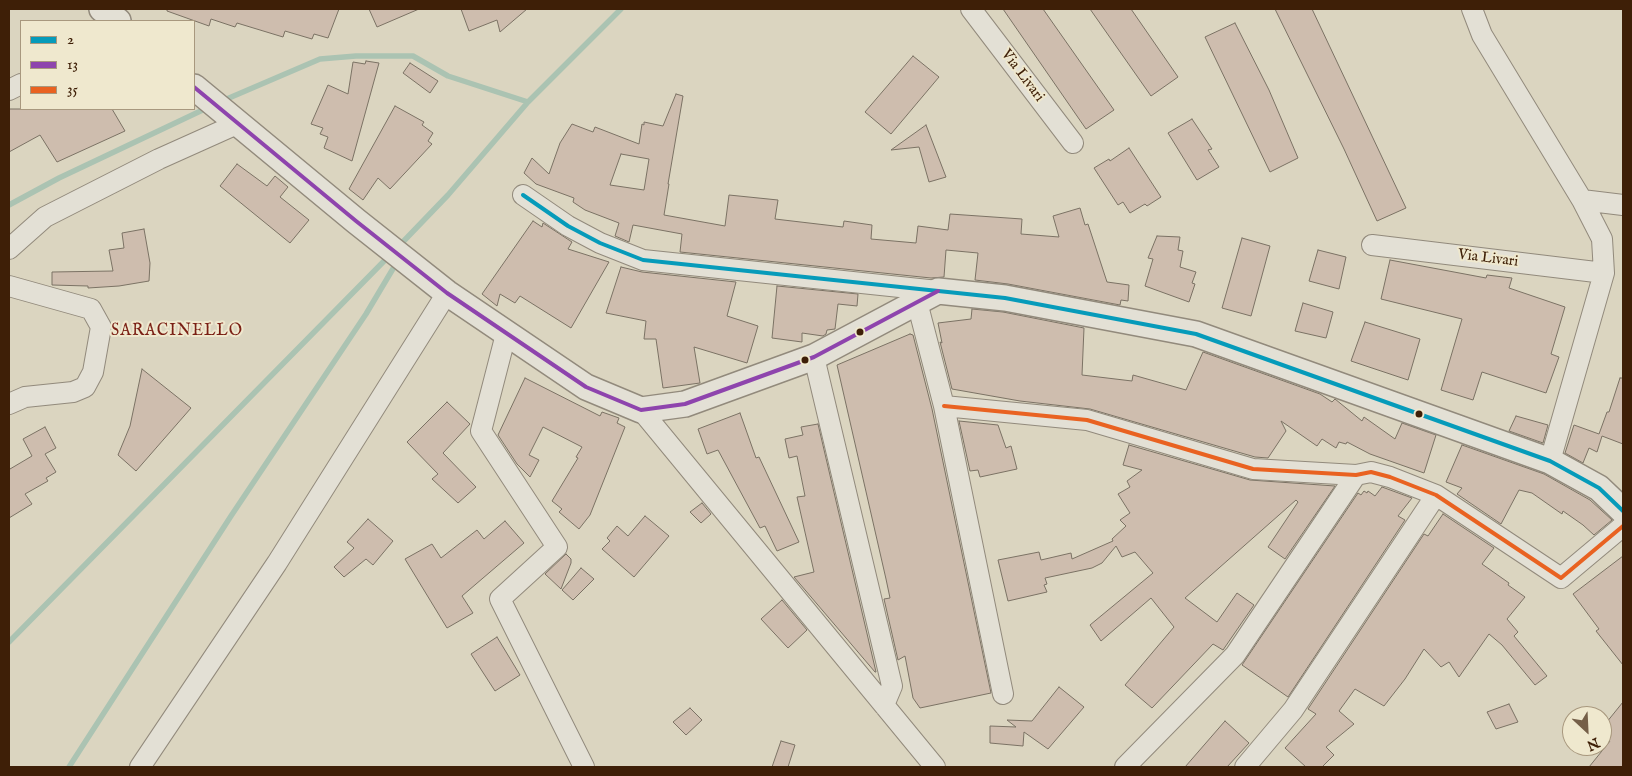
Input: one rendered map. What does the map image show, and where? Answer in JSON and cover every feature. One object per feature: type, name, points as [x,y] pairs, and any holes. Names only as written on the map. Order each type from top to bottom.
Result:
[{"type":"street","points":[[102,9],[117,20]]},
{"type":"street","name":"Via Livari","points":[[971,9],[1073,143]]},
{"type":"street","points":[[1472,9],[1482,35],[1582,200],[1602,239],[1604,273],[1550,461]]},
{"type":"street","points":[[195,88],[356,221],[442,289],[586,387],[641,410],[935,767]]},
{"type":"street","points":[[9,249],[45,217],[233,120]]},
{"type":"street","points":[[523,195],[568,226],[600,243],[643,260],[928,296],[1005,298],[1196,334],[1550,461],[1599,488],[1623,511]]},
{"type":"street","points":[[1582,200],[1623,206]]},
{"type":"street","name":"Via Livari","points":[[1372,245],[1604,273]]},
{"type":"street","points":[[9,286],[91,309],[101,327],[92,372],[85,387],[72,392],[25,398],[9,404]]},
{"type":"street","points":[[140,767],[277,562],[442,289]]},
{"type":"street","points":[[641,410],[685,404],[814,357],[928,296]]},
{"type":"street","points":[[928,296],[944,406],[1003,694]]},
{"type":"street","points":[[506,334],[480,431],[556,547],[500,599],[584,767]]},
{"type":"street","points":[[814,357],[892,686],[884,705]]},
{"type":"street","points":[[944,406],[1087,420],[1253,469],[1356,475],[1371,472],[1390,477],[1436,495],[1561,578],[1623,526]]},
{"type":"street","points":[[1125,767],[1235,655],[1356,475]]},
{"type":"street","points":[[1245,767],[1293,710],[1436,495]]},
{"type":"building","points":[[167,9],[339,9],[328,38],[314,34],[312,39],[285,31],[283,37],[237,23],[235,27],[211,19],[209,26],[167,11]]},
{"type":"building","points":[[369,9],[419,9],[377,27]]},
{"type":"building","points":[[461,9],[527,9],[500,32],[497,20],[469,31]]},
{"type":"building","points":[[1003,9],[1043,9],[1114,110],[1086,129]]},
{"type":"building","points":[[1090,9],[1131,9],[1178,77],[1151,96]]},
{"type":"building","points":[[1275,9],[1312,9],[1406,208],[1377,221]]},
{"type":"building","points":[[1235,23],[1269,90],[1298,158],[1270,172],[1205,37]]},
{"type":"building","points":[[913,56],[939,77],[891,134],[865,112]]},
{"type":"building","points":[[366,61],[379,63],[352,161],[324,148],[328,137],[320,134],[323,128],[311,124],[328,85],[348,94],[353,62],[365,64]]},
{"type":"building","points":[[410,63],[438,81],[430,93],[403,73]]},
{"type":"building","points":[[676,94],[683,96],[664,215],[725,226],[729,195],[778,200],[775,219],[843,227],[844,221],[872,225],[871,239],[916,243],[918,226],[948,230],[950,214],[1022,219],[1021,234],[1059,237],[1053,216],[1080,208],[1085,225],[1088,224],[1107,282],[1129,285],[1128,301],[1121,300],[1120,305],[1008,284],[975,280],[978,253],[946,250],[944,277],[931,278],[680,252],[682,234],[633,225],[629,242],[615,236],[619,223],[585,210],[573,202],[574,198],[536,184],[524,173],[532,158],[549,174],[560,143],[572,124],[593,132],[595,127],[639,144],[642,124],[644,125],[644,122],[663,126]],"holes":[[[621,154],[649,159],[644,190],[610,185]]]},
{"type":"building","points":[[395,106],[424,122],[422,125],[433,133],[428,141],[432,144],[390,189],[378,178],[363,200],[349,189]]},
{"type":"building","points":[[9,109],[113,110],[125,131],[57,162],[40,135],[9,152]]},
{"type":"building","points":[[1192,119],[1212,149],[1208,150],[1219,167],[1197,180],[1168,133]]},
{"type":"building","points":[[926,125],[946,177],[929,182],[919,147],[891,150]]},
{"type":"building","points":[[1129,148],[1161,197],[1147,206],[1145,204],[1130,213],[1123,202],[1118,205],[1094,168],[1109,159],[1110,161]]},
{"type":"building","points":[[237,164],[267,186],[275,176],[288,187],[280,197],[309,220],[290,243],[220,186]]},
{"type":"building","points":[[533,221],[542,227],[543,223],[572,242],[568,249],[609,262],[571,328],[520,296],[515,303],[500,294],[497,306],[482,294]]},
{"type":"building","points":[[144,229],[150,263],[149,281],[119,286],[88,288],[88,286],[52,285],[52,272],[113,271],[109,250],[124,248],[122,233]]},
{"type":"building","points":[[1157,236],[1180,237],[1178,250],[1183,251],[1180,267],[1196,272],[1192,283],[1195,284],[1189,302],[1145,286],[1153,259],[1148,258]]},
{"type":"building","points":[[1242,238],[1270,246],[1251,316],[1222,308]]},
{"type":"building","points":[[1318,250],[1346,257],[1339,289],[1309,281]]},
{"type":"building","points":[[1390,260],[1486,278],[1487,275],[1512,278],[1509,288],[1565,307],[1551,354],[1559,357],[1546,393],[1482,372],[1473,400],[1441,390],[1462,319],[1381,299]]},
{"type":"building","points":[[621,267],[642,272],[736,282],[727,316],[758,326],[747,363],[694,347],[700,383],[663,388],[656,339],[644,339],[646,321],[606,313]]},
{"type":"building","points":[[777,286],[858,294],[857,306],[838,304],[835,329],[827,330],[823,336],[802,333],[802,342],[772,338]]},
{"type":"building","points":[[1303,303],[1333,312],[1326,338],[1295,331]]},
{"type":"building","points":[[972,309],[1003,312],[1084,328],[1082,375],[1132,381],[1133,375],[1186,390],[1203,352],[1320,394],[1332,402],[1335,399],[1362,421],[1364,417],[1395,439],[1402,423],[1436,435],[1424,473],[1370,454],[1347,442],[1346,444],[1339,442],[1336,448],[1322,439],[1317,446],[1281,421],[1286,431],[1268,458],[1255,457],[1090,409],[1020,401],[952,389],[940,342],[942,343],[938,323],[971,319]]},
{"type":"building","points":[[1365,322],[1420,339],[1408,380],[1351,361]]},
{"type":"building","points":[[910,334],[913,335],[932,409],[991,693],[920,708],[913,698],[905,656],[898,660],[884,599],[890,598],[837,365]]},
{"type":"building","points":[[142,369],[191,408],[136,471],[118,455],[130,426]]},
{"type":"building","points":[[525,378],[600,416],[602,412],[619,418],[617,423],[625,427],[590,515],[579,529],[559,512],[562,509],[552,501],[578,458],[576,457],[582,447],[543,427],[529,455],[539,460],[530,477],[517,464],[498,435]]},
{"type":"building","points":[[1620,378],[1623,378],[1623,444],[1602,436],[1597,452],[1589,448],[1583,463],[1565,453],[1574,425],[1599,434],[1607,412],[1609,412]]},
{"type":"building","points":[[447,402],[470,424],[443,453],[476,487],[458,503],[432,479],[438,474],[407,442]]},
{"type":"building","points":[[740,413],[756,458],[759,457],[799,542],[777,551],[765,526],[760,528],[718,450],[707,454],[698,429]]},
{"type":"building","points":[[1516,416],[1548,425],[1543,443],[1509,431]]},
{"type":"building","points":[[959,421],[998,425],[1006,448],[1011,446],[1017,469],[980,477],[978,470],[970,471]]},
{"type":"building","points":[[818,424],[876,672],[794,577],[814,572],[797,497],[805,496],[797,456],[789,458],[785,439],[803,435],[801,427]]},
{"type":"building","points":[[45,427],[56,448],[45,454],[56,472],[46,478],[48,481],[25,494],[32,504],[9,518],[9,467],[10,469],[32,456],[23,439]]},
{"type":"building","points":[[1129,445],[1250,480],[1335,486],[1285,559],[1268,547],[1298,502],[1296,500],[1185,598],[1217,622],[1237,593],[1254,605],[1223,650],[1213,644],[1152,708],[1125,685],[1174,627],[1151,598],[1101,641],[1090,625],[1153,573],[1135,552],[1122,557],[1116,546],[1102,563],[1092,568],[1045,578],[1047,584],[1044,585],[1047,592],[1008,601],[998,560],[1039,552],[1041,560],[1071,553],[1072,559],[1113,541],[1112,539],[1126,526],[1120,520],[1130,513],[1118,494],[1130,487],[1127,481],[1142,470],[1123,465]]},
{"type":"building","points":[[1462,445],[1544,474],[1590,500],[1612,520],[1594,535],[1563,511],[1562,514],[1532,493],[1519,490],[1501,524],[1457,494],[1462,488],[1446,482]]},
{"type":"building","points":[[1382,487],[1412,498],[1398,516],[1405,520],[1288,697],[1242,665],[1358,493],[1361,495],[1364,491],[1367,493],[1368,491],[1375,496]]},
{"type":"building","points":[[702,503],[711,514],[701,523],[690,512]]},
{"type":"building","points":[[1443,514],[1494,548],[1482,564],[1525,597],[1507,619],[1518,632],[1514,636],[1547,676],[1535,685],[1502,645],[1489,634],[1459,677],[1449,662],[1441,667],[1424,649],[1405,679],[1384,706],[1355,689],[1339,711],[1354,724],[1326,747],[1334,755],[1322,767],[1306,767],[1285,748],[1316,714],[1308,709],[1424,534],[1428,536]]},
{"type":"building","points":[[645,516],[669,536],[634,577],[602,549],[610,541],[607,538],[617,526],[628,536]]},
{"type":"building","points":[[368,519],[393,541],[373,565],[366,559],[344,577],[334,567],[354,548],[347,542]]},
{"type":"building","points":[[505,521],[524,543],[462,596],[473,613],[447,628],[405,559],[432,544],[441,558],[477,530],[484,539]]},
{"type":"building","points":[[566,554],[571,559],[571,563],[561,589],[545,574]]},
{"type":"building","points":[[1623,556],[1623,665],[1596,631],[1599,629],[1573,594]]},
{"type":"building","points":[[581,568],[594,579],[573,600],[562,590]]},
{"type":"building","points":[[782,600],[807,630],[788,648],[761,619]]},
{"type":"building","points":[[497,637],[520,675],[495,691],[471,654]]},
{"type":"building","points":[[1059,687],[1084,707],[1048,749],[1024,732],[1023,746],[990,743],[990,726],[1016,727],[1007,720],[1032,721]]},
{"type":"building","points":[[1623,702],[1623,767],[1589,767],[1598,756],[1612,756],[1612,716]]},
{"type":"building","points":[[1509,704],[1518,722],[1496,729],[1487,712]]},
{"type":"building","points":[[690,708],[702,720],[686,735],[673,722]]},
{"type":"building","points":[[1225,721],[1249,743],[1227,767],[1185,767]]},
{"type":"building","points":[[781,741],[795,745],[788,767],[772,767]]},
{"type":"waterway","points":[[398,247],[448,195],[528,102],[621,9]]},
{"type":"waterway","points":[[222,101],[320,59],[356,56],[413,56],[448,76],[528,102]]},
{"type":"waterway","points":[[9,205],[59,178],[209,107]]},
{"type":"waterway","points":[[9,642],[390,255]]},
{"type":"waterway","points":[[69,767],[231,516],[366,314],[397,262]]},
{"type":"transit line","name":"13","points":[[195,88],[356,221],[447,293],[586,387],[641,410],[685,404],[814,357],[938,291]]},
{"type":"transit line","name":"2","points":[[523,195],[568,226],[600,243],[643,260],[1005,298],[1196,334],[1550,461],[1599,488],[1623,511]]},
{"type":"transit line","name":"35","points":[[944,406],[1087,420],[1253,469],[1356,475],[1371,472],[1390,477],[1436,495],[1561,578],[1623,526]]},
{"type":"district","name":"SARACINELLO","points":[[177,332]]}]
